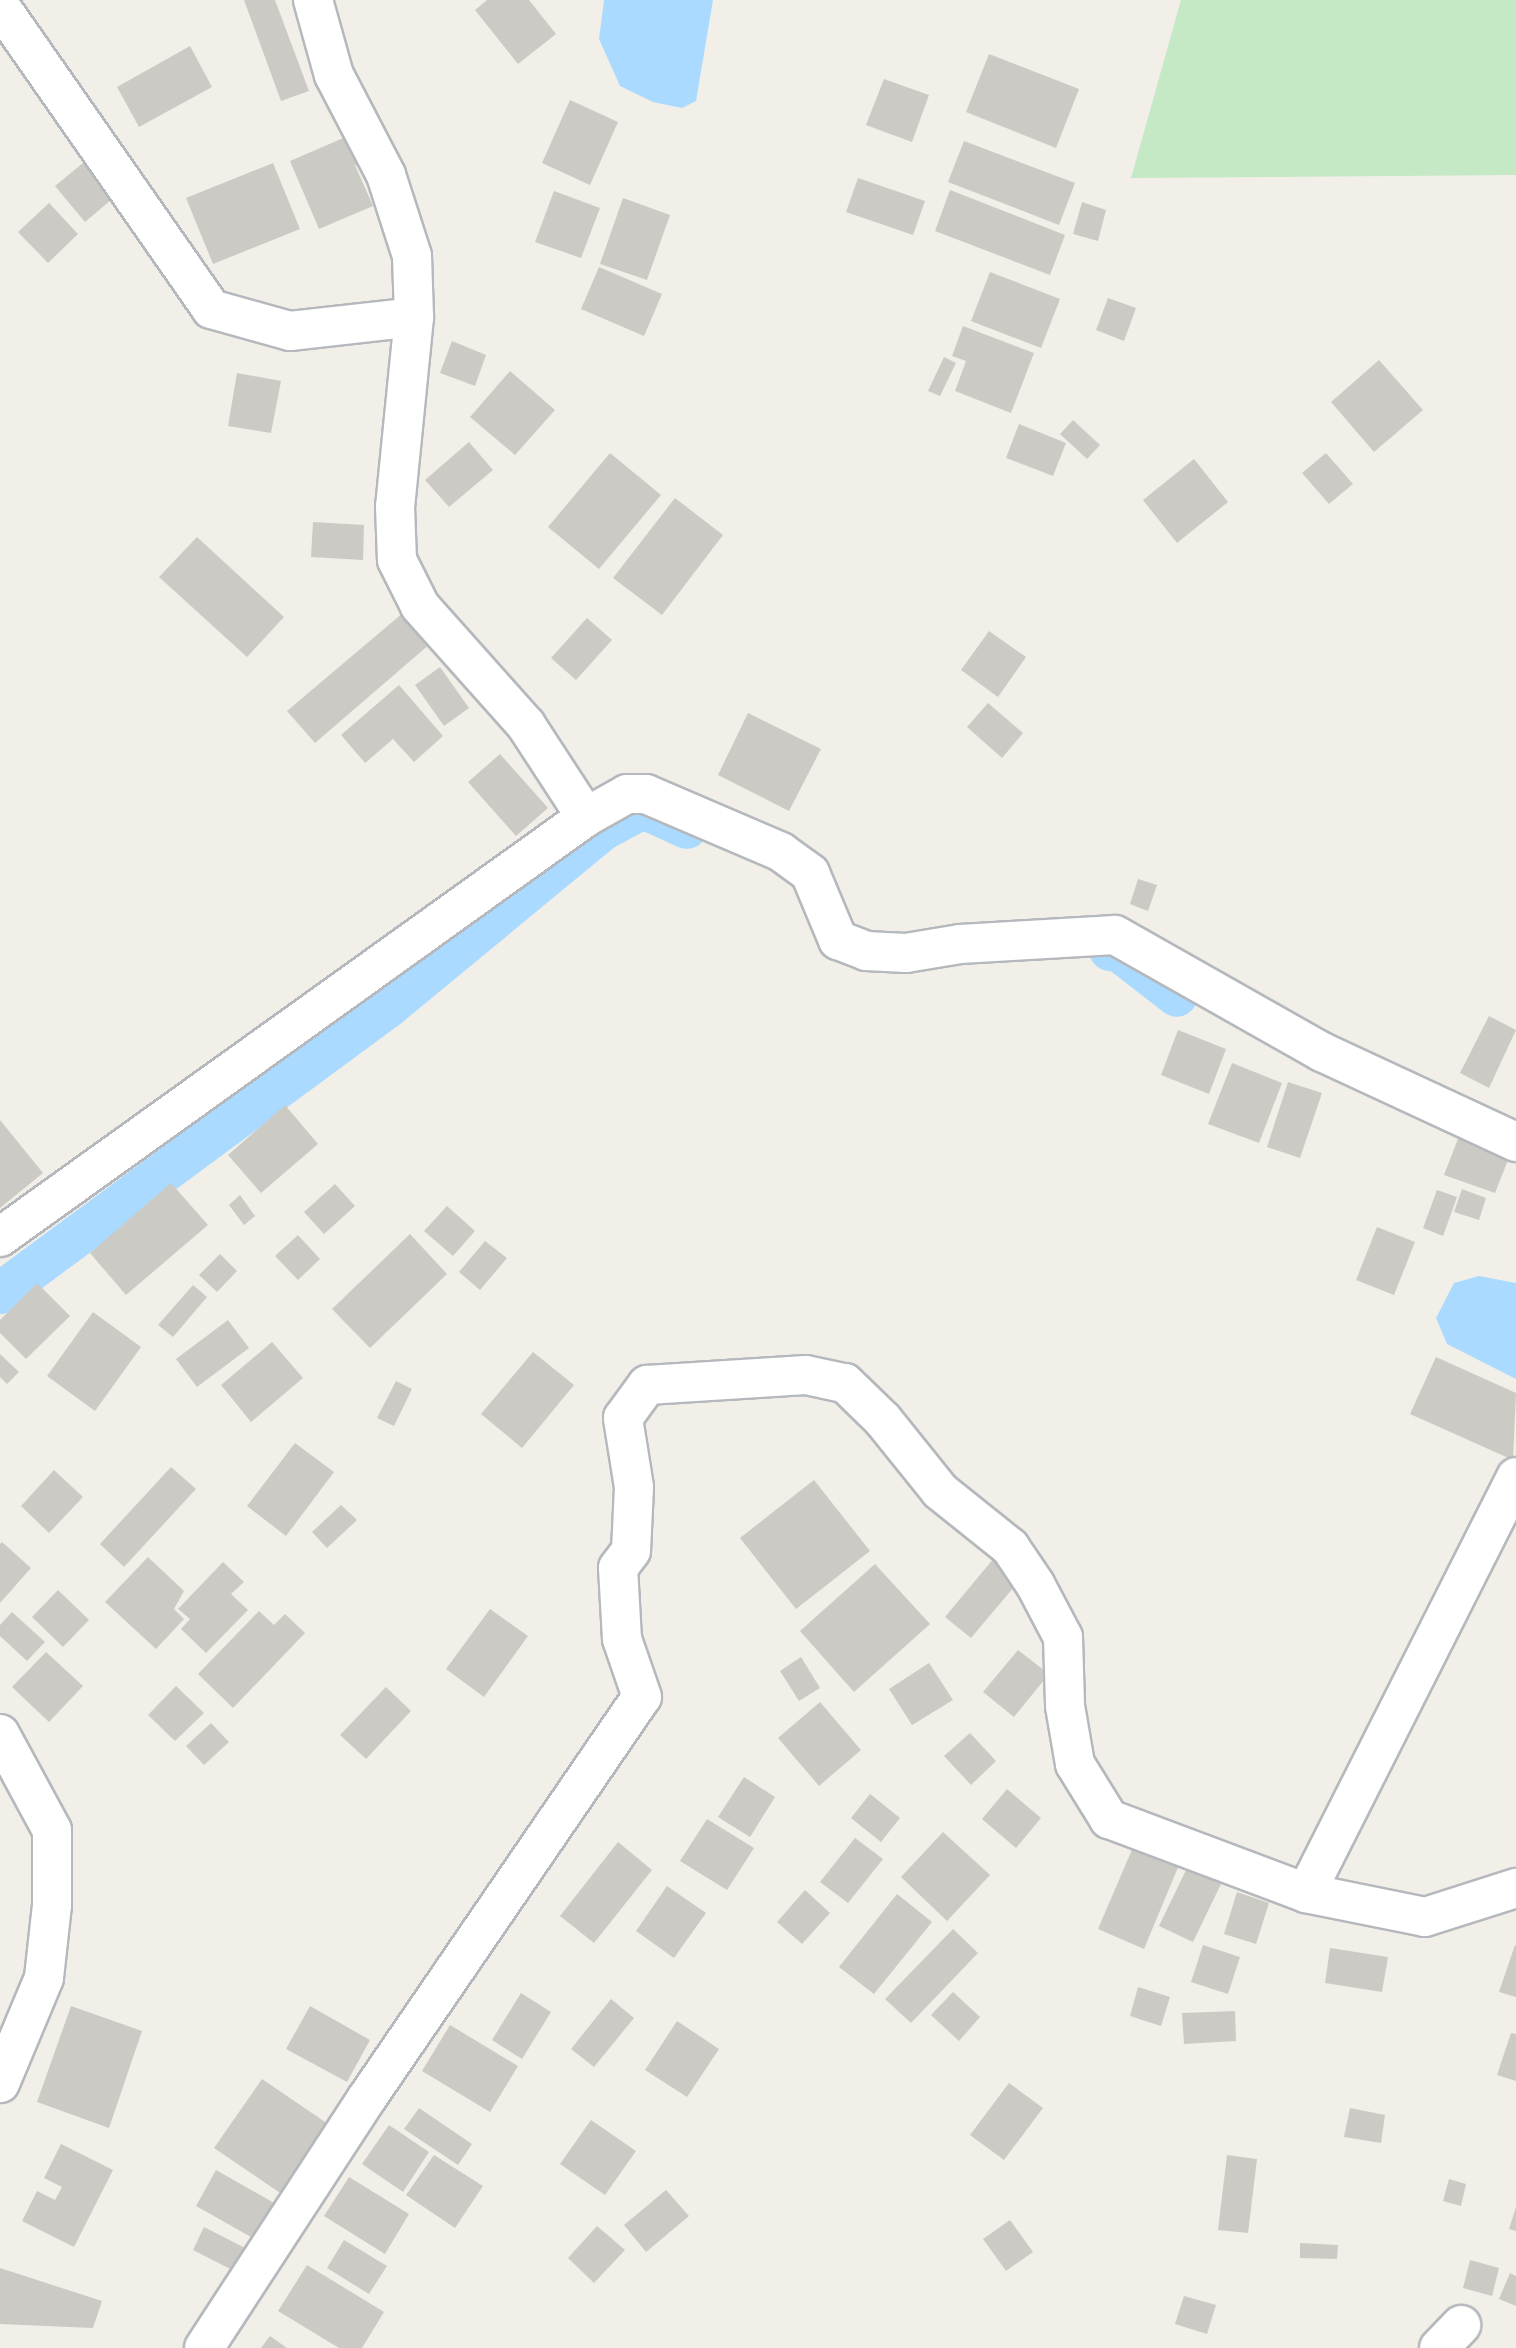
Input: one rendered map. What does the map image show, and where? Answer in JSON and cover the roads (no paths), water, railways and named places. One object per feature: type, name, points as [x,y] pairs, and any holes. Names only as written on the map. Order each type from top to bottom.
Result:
[{"type":"street","points":[[313,0],[334,75],[391,189],[412,256],[414,317],[395,506],[397,560],[420,606],[526,725],[586,817]]},
{"type":"street","points":[[0,6],[211,309],[290,331],[414,317]]},
{"type":"street","points":[[0,1237],[586,817],[627,794],[646,794],[781,852],[810,873],[838,940],[866,951],[906,953],[960,944],[1115,935],[1322,1052],[1516,1142]]},
{"type":"street","points":[[204,2348],[367,2098],[642,1697],[622,1639],[618,1568],[631,1551],[634,1487],[623,1418],[647,1385],[806,1375],[845,1383],[883,1420],[940,1491],[1010,1547],[1035,1584],[1063,1637],[1065,1706],[1075,1764],[1109,1819],[1306,1893],[1425,1917],[1516,1888]]},
{"type":"street","points":[[1306,1893],[1516,1477]]},
{"type":"street","points":[[0,1734],[52,1830],[52,1875],[44,1978],[0,2083]]},
{"type":"water","points":[[604,0],[713,0],[696,101],[682,108],[653,102],[620,86],[599,39]]},
{"type":"water","points":[[1479,1276],[1516,1283],[1516,1379],[1447,1344],[1436,1318],[1454,1283]]},
{"type":"waterway","points":[[0,1293],[389,1006],[604,829],[643,808],[687,828]]},
{"type":"waterway","points":[[1110,950],[1119,951],[1177,996]]}]
